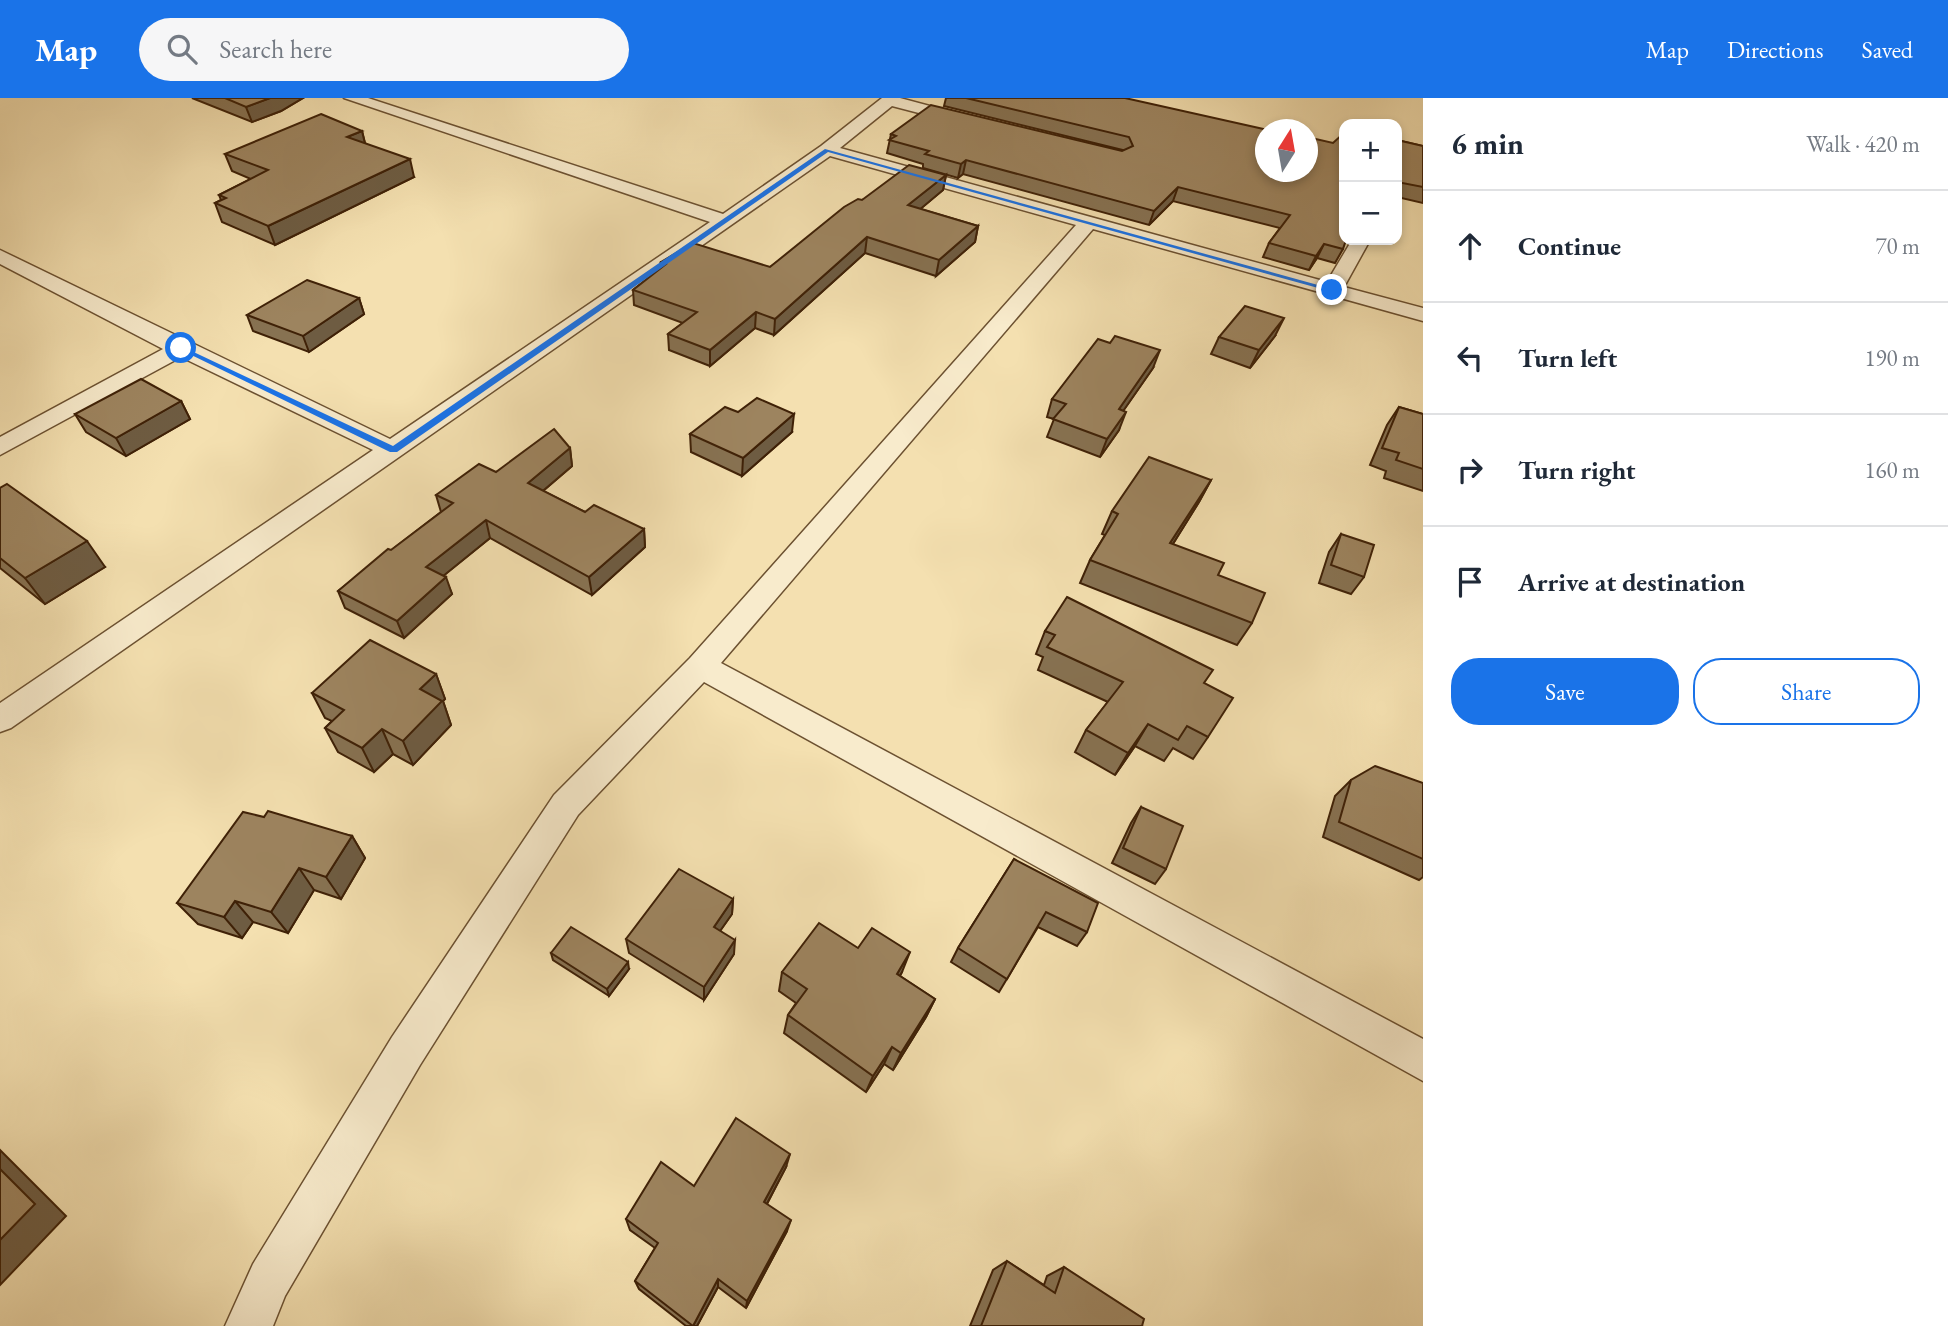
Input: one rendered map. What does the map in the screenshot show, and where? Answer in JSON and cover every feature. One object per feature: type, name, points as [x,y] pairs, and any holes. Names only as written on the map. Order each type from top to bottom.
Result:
[{"type":"street","points":[[352,98],[725,221]]},
{"type":"street","points":[[0,719],[827,150],[890,99],[983,124]]},
{"type":"street","points":[[827,150],[1090,221],[1423,316]]},
{"type":"street","points":[[249,1326],[268,1280],[400,1062],[566,805],[701,666],[1090,221]]},
{"type":"street","points":[[1332,290],[1358,245]]},
{"type":"street","points":[[0,256],[181,348],[393,450]]},
{"type":"street","points":[[0,447],[181,348]]},
{"type":"street","points":[[701,666],[1423,1061]]},
{"type":"building","points":[[225,98],[270,98],[246,107]]},
{"type":"building","points":[[966,98],[1125,98],[1255,127],[1255,182],[1318,182],[1318,140],[1333,143],[1339,138],[1339,245],[1344,245],[1343,249],[1324,244],[1316,256],[1269,243],[1290,215],[1178,187],[1154,211],[966,160],[961,164],[925,154],[929,151],[889,140],[896,136],[891,134],[931,105],[1122,151],[1133,146],[1129,137]]},
{"type":"building","points":[[321,114],[362,131],[347,137],[410,159],[268,226],[215,203],[226,198],[219,195],[268,170],[225,154]]},
{"type":"building","points":[[1402,141],[1423,146],[1423,187],[1402,183]]},
{"type":"building","points":[[909,165],[946,175],[908,205],[978,226],[939,260],[867,237],[775,319],[756,312],[710,350],[668,334],[697,312],[633,290],[666,264],[661,262],[693,243],[770,267],[844,207],[858,199],[862,200]]},
{"type":"building","points":[[307,280],[359,298],[303,336],[247,315]]},
{"type":"building","points":[[1245,306],[1284,318],[1259,350],[1219,337]]},
{"type":"building","points":[[1115,336],[1160,350],[1119,409],[1126,412],[1107,439],[1053,419],[1066,404],[1052,399],[1098,339],[1110,343]]},
{"type":"building","points":[[141,379],[181,401],[116,438],[75,414]]},
{"type":"building","points":[[757,398],[794,414],[743,458],[690,434],[725,407],[738,412]]},
{"type":"building","points":[[1399,407],[1423,414],[1423,469],[1396,460],[1399,453],[1382,448]]},
{"type":"building","points":[[554,429],[570,448],[528,483],[585,512],[594,505],[644,529],[589,577],[486,520],[426,567],[446,577],[397,621],[338,591],[388,549],[391,550],[453,503],[436,495],[479,464],[496,472]]},
{"type":"building","points":[[1149,457],[1211,480],[1170,543],[1224,563],[1218,575],[1265,593],[1252,623],[1090,560],[1118,514],[1112,511]]},
{"type":"building","points":[[7,484],[87,541],[25,578],[0,558],[0,488]]},
{"type":"building","points":[[1341,534],[1374,545],[1364,577],[1331,565]]},
{"type":"building","points":[[1067,597],[1213,670],[1204,683],[1233,698],[1208,737],[1187,726],[1178,740],[1148,724],[1128,753],[1086,730],[1123,682],[1047,647],[1055,635],[1045,631]]},
{"type":"building","points":[[370,640],[436,674],[420,689],[442,701],[403,741],[382,729],[362,748],[325,728],[344,710],[312,693]]},
{"type":"building","points":[[1375,766],[1423,783],[1423,859],[1339,822],[1351,780]]},
{"type":"building","points":[[1141,807],[1183,826],[1166,869],[1123,848]]},
{"type":"building","points":[[268,811],[352,836],[326,877],[299,868],[271,912],[235,901],[224,917],[177,903],[243,812],[264,817]]},
{"type":"building","points":[[1014,859],[1098,903],[1087,932],[1046,912],[1007,979],[958,948]]},
{"type":"building","points":[[679,869],[733,899],[714,927],[735,940],[704,987],[626,939]]},
{"type":"building","points":[[819,923],[858,948],[872,928],[910,952],[897,974],[935,999],[901,1053],[892,1047],[873,1076],[788,1015],[807,989],[782,972]]},
{"type":"building","points":[[571,927],[628,962],[607,989],[551,953]]},
{"type":"building","points":[[736,1118],[790,1154],[764,1202],[791,1220],[747,1301],[718,1279],[693,1326],[635,1281],[658,1243],[626,1219],[661,1162],[694,1186]]},
{"type":"building","points":[[0,1169],[35,1204],[0,1240]]},
{"type":"building","points":[[1007,1261],[1055,1293],[1064,1267],[1144,1319],[1142,1326],[981,1326]]},
{"type":"route","points":[[181,348],[393,450],[827,150],[1332,290]]}]
